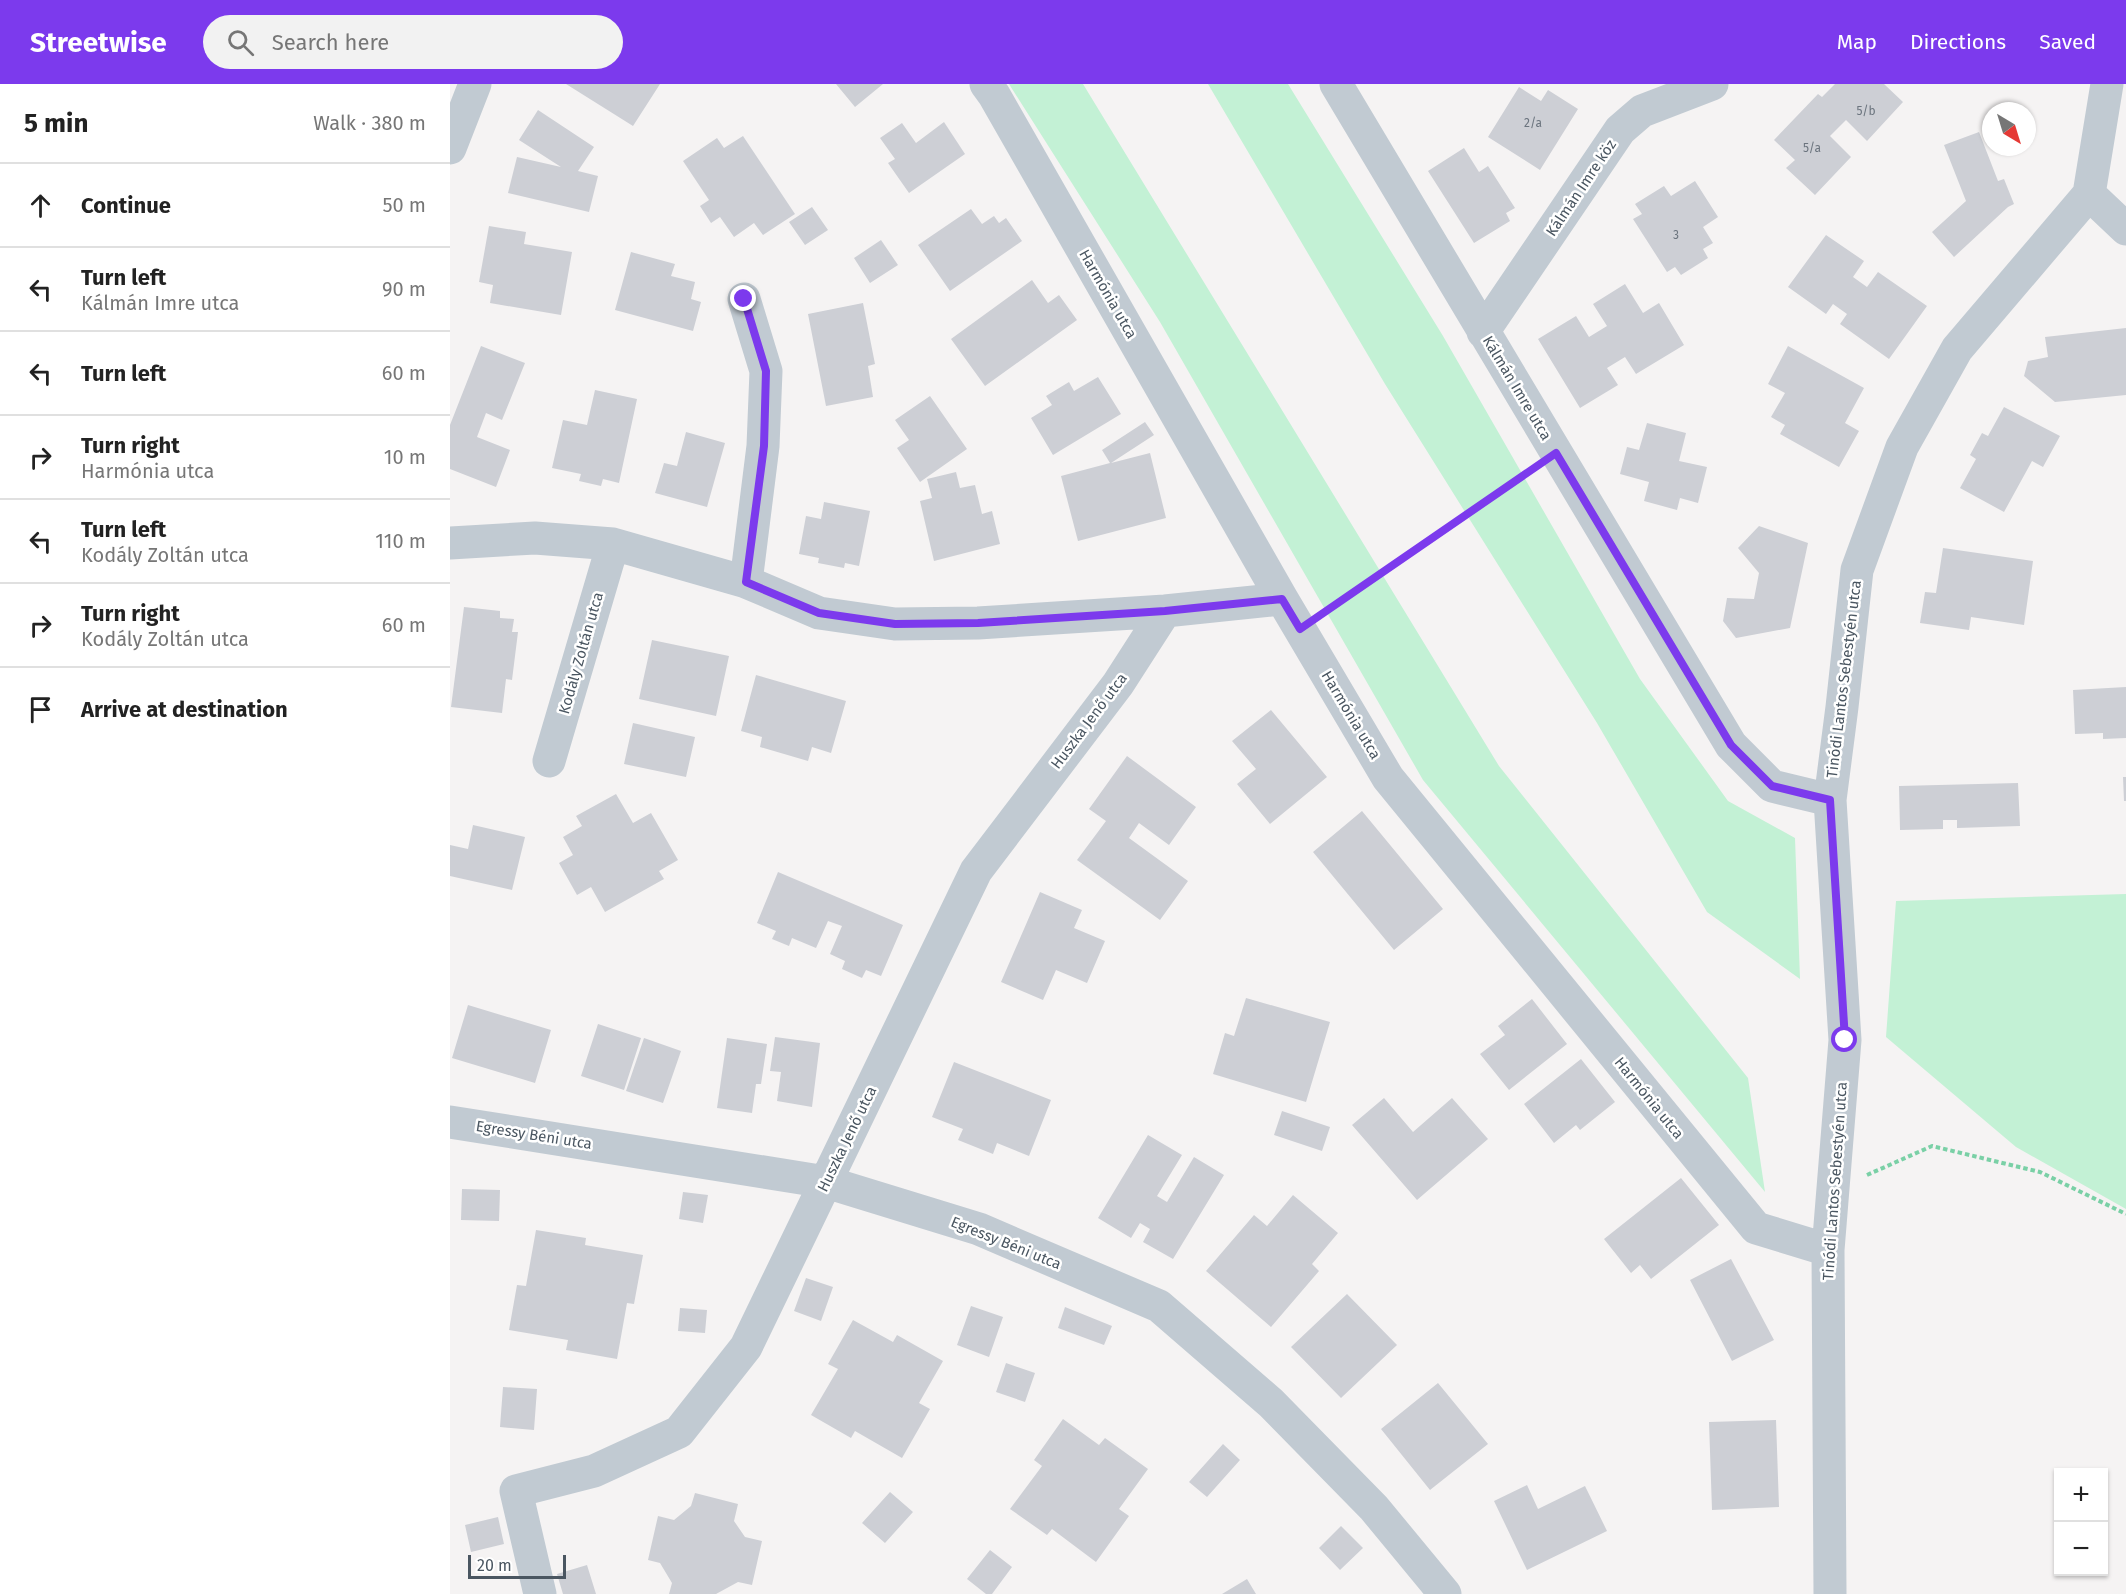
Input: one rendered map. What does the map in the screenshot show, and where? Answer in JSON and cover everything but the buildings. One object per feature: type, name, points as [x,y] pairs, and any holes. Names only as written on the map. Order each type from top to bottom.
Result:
[{"type":"street","points":[[450,148],[475,84]]},
{"type":"street","name":"Harmónia utca","points":[[986,84],[1282,599],[1388,778],[1756,1228],[1828,1250]]},
{"type":"street","name":"Kálmán Imre utca","points":[[1336,84],[1731,745],[1772,786],[1830,800]]},
{"type":"street","name":"Kálmán Imre köz","points":[[1483,332],[1620,130],[1642,111],[1712,84]]},
{"type":"street","points":[[2107,84],[2089,194],[2126,229]]},
{"type":"street","name":"Tinódi Lantos Sebestyén utca","points":[[1830,1594],[1828,1250],[1845,1040],[1830,800],[1857,570],[1902,447],[1957,350],[2089,194]]},
{"type":"street","points":[[744,299],[766,371],[764,446],[746,582]]},
{"type":"street","points":[[450,543],[535,538],[613,544],[746,582],[819,613],[895,624],[978,623],[1165,611],[1282,599]]},
{"type":"street","name":"Kodály Zoltán utca","points":[[549,761],[613,544]]},
{"type":"street","name":"Huszka Jenő utca","points":[[540,1594],[516,1491],[594,1471],[679,1432],[746,1347],[976,871],[1118,684],[1165,611]]},
{"type":"street","name":"Egressy Béni utca","points":[[450,1122],[826,1182],[979,1229],[1159,1306],[1271,1403],[1374,1508],[1445,1594]]},
{"type":"path","points":[[1300,629],[1556,453]]},
{"type":"path","points":[[1833,1191],[1932,1146],[2040,1172],[2126,1214]]},
{"type":"green space","points":[[1009,84],[1083,84],[1499,766],[1748,1078],[1765,1192],[1423,780],[1160,322]]},
{"type":"green space","points":[[1208,84],[1288,84],[1443,336],[1640,679],[1728,801],[1795,838],[1800,979],[1707,912],[1597,723],[1385,384]]},
{"type":"green space","points":[[2126,894],[2126,1209],[2016,1147],[1886,1037],[1896,901]]},
{"type":"route","points":[[744,299],[766,371],[764,446],[746,582],[819,613],[895,624],[978,623],[1165,611],[1282,599],[1300,629],[1556,453],[1731,745],[1772,786],[1830,800],[1845,1040]]}]
